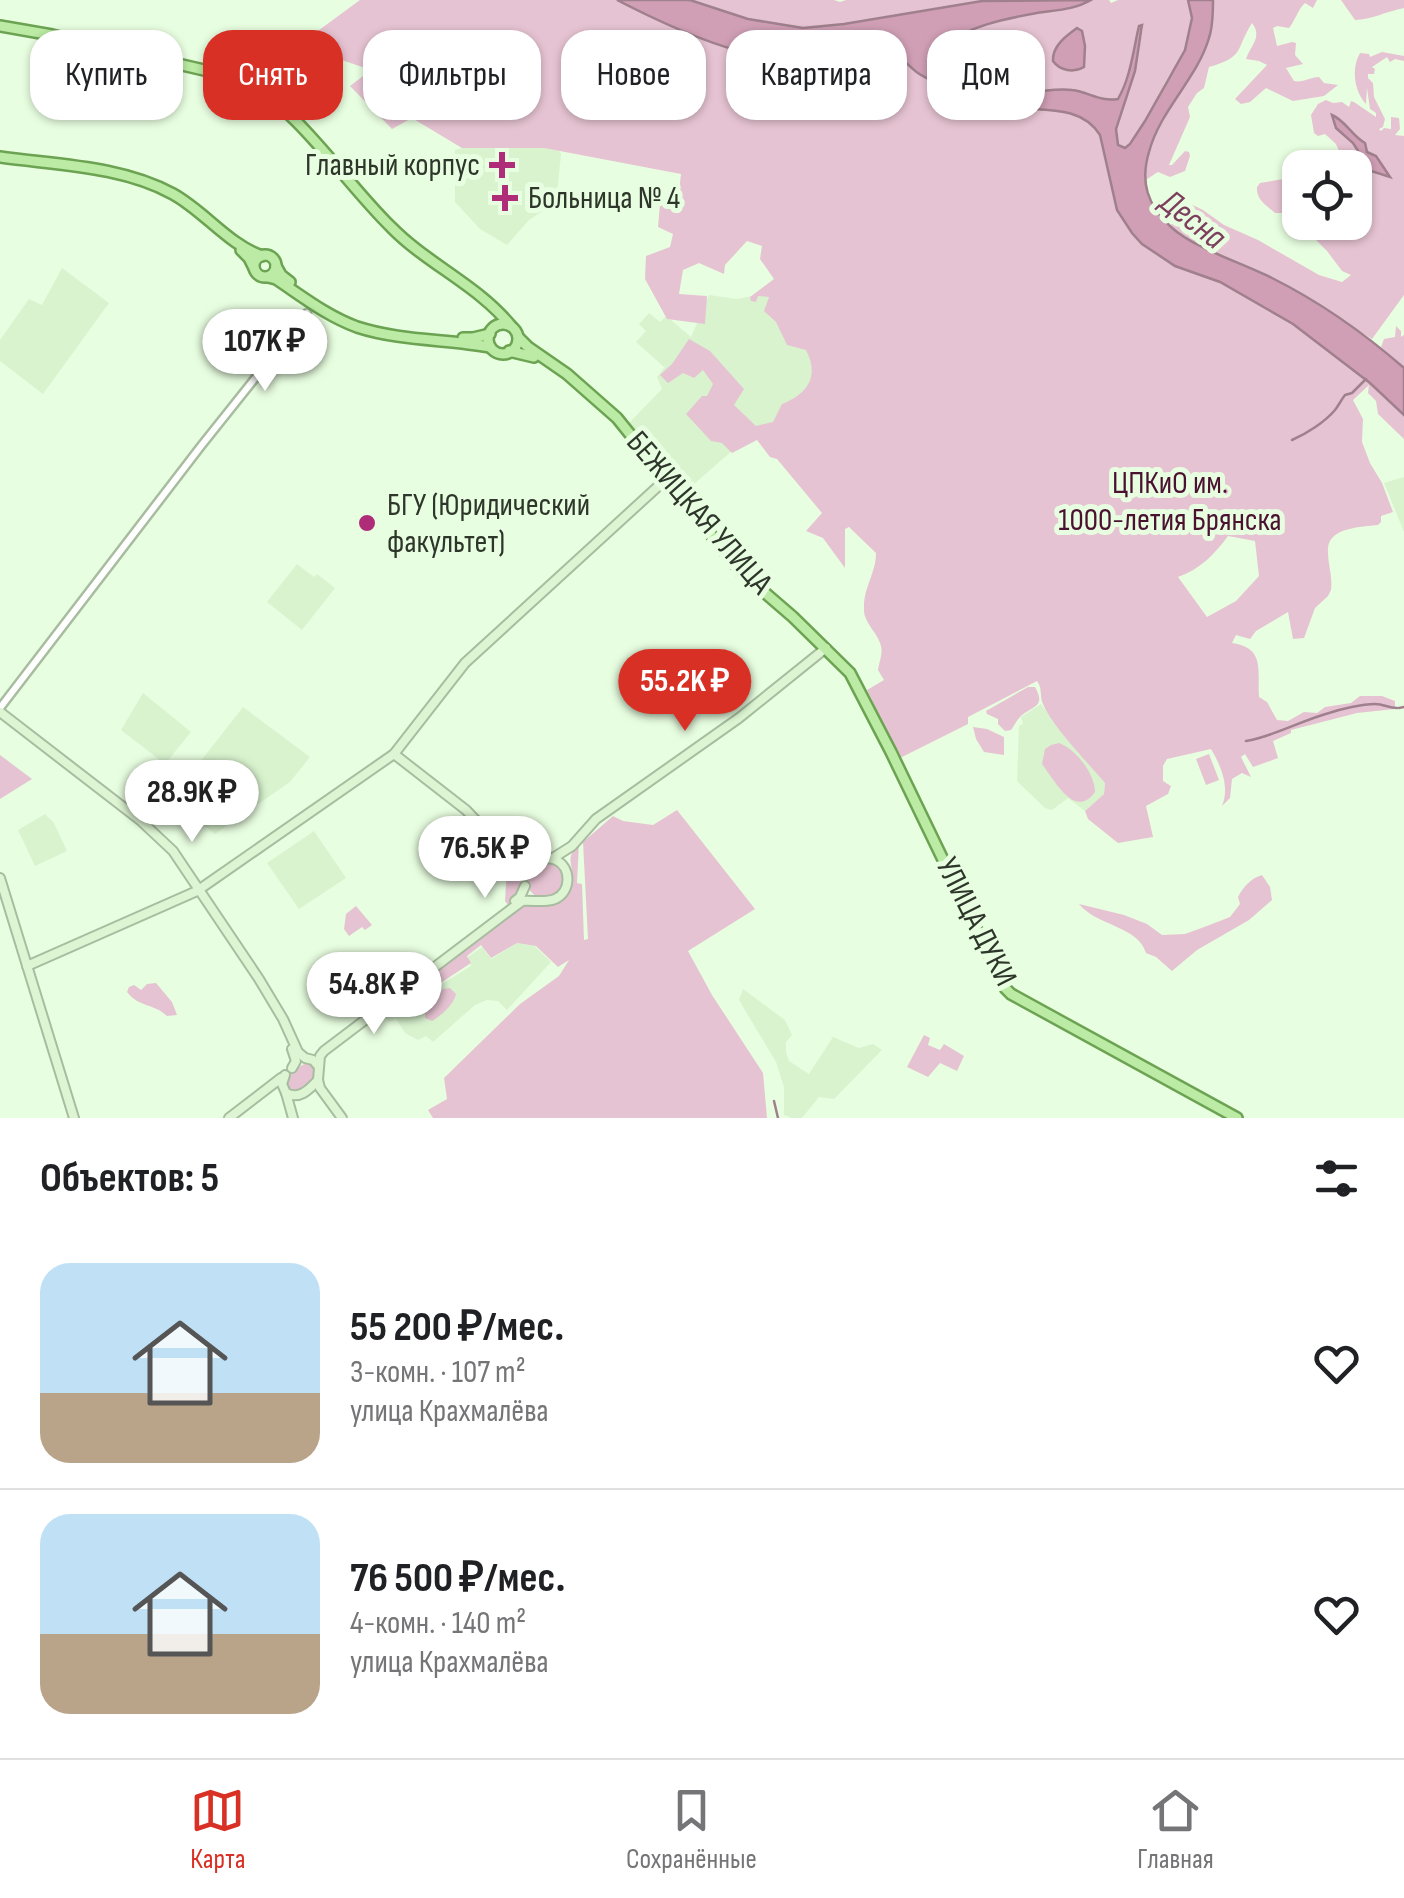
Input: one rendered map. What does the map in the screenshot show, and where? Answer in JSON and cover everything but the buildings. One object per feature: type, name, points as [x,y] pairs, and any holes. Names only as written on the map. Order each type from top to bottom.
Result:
[{"type":"main road","points":[[0,26],[243,79],[259,88],[308,134],[393,230],[490,304],[517,330],[519,338],[509,352]]},
{"type":"main road","points":[[0,160],[130,176],[171,193],[246,248],[272,258],[281,275],[312,299],[358,322],[473,338],[503,325],[511,326]]},
{"type":"main road","points":[[85,171],[129,182],[168,198],[246,254],[261,276],[276,279],[319,309],[358,327],[526,354],[548,363],[590,395]]},
{"type":"main road","points":[[254,268],[262,256]]},
{"type":"main road","points":[[268,276],[276,266]]},
{"type":"main road","points":[[490,304],[495,313],[490,347]]},
{"type":"main road","points":[[519,338],[590,395]]},
{"type":"main road","name":"БЕЖИЦКАЯ УЛИЦА","points":[[590,395],[617,418],[742,572],[850,673],[879,728]]},
{"type":"main road","points":[[27,966],[199,890],[394,754],[465,663],[665,480]]},
{"type":"main road","points":[[517,856],[551,858],[572,846],[596,819],[740,718],[826,648]]},
{"type":"main road","points":[[0,712],[157,838],[199,890],[305,1058],[320,1067]]},
{"type":"main road","name":"УЛИЦА ДУКИ","points":[[879,728],[1005,988],[1238,1118]]},
{"type":"main road","points":[[342,1118],[320,1088],[320,1056],[521,899],[525,886],[526,872],[517,856],[394,754]]},
{"type":"main road","points":[[232,1118],[305,1058],[521,899],[549,901],[562,894],[567,886],[572,846]]},
{"type":"main road","points":[[551,858],[566,870]]},
{"type":"main road","points":[[526,872],[537,860]]},
{"type":"main road","points":[[0,878],[74,1118]]},
{"type":"main road","points":[[525,886],[539,900]]},
{"type":"main road","points":[[199,890],[275,1012],[296,1056],[292,1068]]},
{"type":"main road","points":[[284,1075],[282,1084],[293,1118]]},
{"type":"main road","points":[[232,1118],[270,1092],[299,1096],[318,1080]]},
{"type":"street","points":[[0,712],[307,313]]},
{"type":"shaded area","points":[[617,0],[690,0],[748,19],[803,28],[982,1],[1091,0],[973,30],[927,30],[927,78],[907,63],[907,30],[726,30],[726,47],[706,40],[706,30],[680,30]]},
{"type":"shaded area","points":[[1188,0],[1213,0],[1211,29],[1203,53],[1161,122],[1149,152],[1145,173],[1151,202],[1181,235],[1307,297],[1389,355],[1404,368],[1404,415],[1370,383],[1293,324],[1220,282],[1175,266],[1142,244],[1117,210],[1100,135],[1082,118],[1045,110],[1045,91],[1067,89],[1118,99],[1142,25],[1135,71],[1116,129],[1118,145],[1125,148],[1185,50],[1192,18]]},
{"type":"shaded area","points":[[1077,28],[1082,31],[1085,46],[1084,67],[1063,69],[1053,61],[1055,51]]},
{"type":"shaded area","points":[[1332,115],[1365,143],[1367,150],[1358,150],[1336,128]]},
{"type":"shaded area","name":"Больница № 4","points":[[544,148],[561,154],[557,195],[551,206],[529,220],[507,245],[480,229],[455,202],[455,150]]},
{"type":"shaded area","points":[[1372,154],[1376,156],[1390,177],[1372,171]]},
{"type":"shaded area","points":[[62,268],[109,303],[43,394],[0,361],[0,340],[29,299],[42,305]]},
{"type":"shaded area","points":[[820,283],[855,319],[800,402],[777,424],[757,429],[685,492],[627,425],[662,389],[657,377],[667,364],[664,367],[636,342],[646,331],[639,324],[649,313],[660,322],[666,316],[691,337],[709,295],[737,299]]},
{"type":"shaded area","points":[[1404,477],[1404,532],[1384,483]]},
{"type":"shaded area","points":[[297,564],[335,588],[302,630],[267,602]]},
{"type":"shaded area","points":[[143,693],[191,732],[165,764],[121,730]]},
{"type":"shaded area","points":[[1041,704],[1105,783],[1104,794],[1085,811],[1068,798],[1052,810],[1045,808],[1017,781],[1021,717]]},
{"type":"shaded area","points":[[243,707],[310,757],[290,782],[215,834],[171,799]]},
{"type":"shaded area","points":[[45,814],[54,823],[67,851],[35,866],[18,830]]},
{"type":"shaded area","points":[[314,831],[346,878],[299,909],[267,863]]},
{"type":"shaded area","points":[[517,943],[535,946],[551,962],[507,1010],[498,1001],[475,1005],[433,1042],[426,1036],[418,1040],[405,1033],[396,1019],[389,1022],[380,1010],[401,994],[409,1004],[471,966],[468,957],[482,947],[491,959]]},
{"type":"shaded area","points":[[743,989],[785,1020],[792,1035],[786,1042],[789,1061],[809,1074],[833,1037],[859,1048],[873,1044],[882,1050],[834,1099],[819,1097],[802,1118],[784,1115],[784,1087],[776,1062],[739,1000]]},
{"type":"green space","name":"ЦПКиО им. 1000-летия Брянска","points":[[360,0],[617,0],[678,30],[561,30],[561,120],[706,120],[706,40],[726,45],[726,120],[907,120],[907,63],[927,78],[927,120],[1045,120],[1045,109],[1072,114],[1091,124],[1099,135],[1114,200],[1142,244],[1175,266],[1220,282],[1293,324],[1370,383],[1404,415],[1404,439],[1378,414],[1376,401],[1368,393],[1369,385],[1353,400],[1363,419],[1362,442],[1393,512],[1381,516],[1378,525],[1348,529],[1330,541],[1331,590],[1315,608],[1304,638],[1293,639],[1288,612],[1256,631],[1250,639],[1236,635],[1232,643],[1255,655],[1259,697],[1267,702],[1277,720],[1288,721],[1304,712],[1317,713],[1325,707],[1351,703],[1360,696],[1382,696],[1395,701],[1395,709],[1357,713],[1291,730],[1273,741],[1278,758],[1253,767],[1245,754],[1241,757],[1251,777],[1242,773],[1232,779],[1230,798],[1222,806],[1225,784],[1211,749],[1167,759],[1163,781],[1171,786],[1168,794],[1146,806],[1153,837],[1118,843],[1088,819],[1085,811],[1104,794],[1105,783],[1054,723],[1043,704],[1037,681],[968,717],[968,724],[900,758],[867,690],[884,680],[878,670],[881,646],[864,610],[876,553],[849,527],[845,529],[845,568],[823,538],[806,531],[822,513],[777,459],[770,457],[757,440],[732,453],[722,443],[711,441],[686,414],[702,396],[707,396],[713,384],[703,370],[694,378],[683,373],[668,383],[660,375],[689,339],[710,351],[744,389],[734,405],[756,426],[773,422],[782,404],[804,390],[812,368],[806,350],[787,345],[776,322],[764,311],[769,297],[758,296],[756,302],[751,301],[750,297],[774,279],[760,259],[762,246],[747,241],[725,265],[724,274],[699,263],[683,270],[679,294],[707,296],[705,324],[667,319],[645,279],[646,256],[670,247],[673,234],[658,227],[660,204],[679,191],[681,174],[544,148],[462,148],[415,120],[541,120],[541,30],[363,30],[363,67],[343,60],[343,30],[319,30]],"holes":[[[1228,536],[1255,541],[1259,576],[1236,601],[1207,617],[1178,577],[1206,561]]]},
{"type":"green space","points":[[690,0],[1007,0],[803,28],[748,19]]},
{"type":"green space","points":[[1091,0],[1188,0],[1191,29],[1185,50],[1143,125],[1125,148],[1118,145],[1116,130],[1135,71],[1141,25],[1118,99],[1067,89],[1045,91],[1045,30],[971,30],[1012,17],[1065,9]],"holes":[[[1061,41],[1084,67],[1075,71],[1059,67],[1053,53]]]},
{"type":"green space","points":[[1213,0],[1317,0],[1313,8],[1305,3],[1300,8],[1289,28],[1273,28],[1277,46],[1296,43],[1295,55],[1303,64],[1286,68],[1294,81],[1319,77],[1324,83],[1338,85],[1324,96],[1293,101],[1266,88],[1250,102],[1241,104],[1235,99],[1267,65],[1246,59],[1256,37],[1252,23],[1234,56],[1209,67],[1204,88],[1188,107],[1190,117],[1169,165],[1185,151],[1189,152],[1185,171],[1170,177],[1158,172],[1144,181],[1153,142],[1209,39]]},
{"type":"green space","points":[[1341,0],[1404,0],[1404,8],[1355,20]]},
{"type":"green space","points":[[1382,52],[1404,56],[1404,61],[1390,62],[1387,57],[1372,67],[1374,74],[1368,74],[1385,119],[1379,129],[1391,129],[1391,117],[1399,118],[1400,129],[1395,135],[1404,136],[1404,295],[1372,339],[1277,281],[1192,241],[1170,226],[1174,221],[1190,232],[1214,231],[1184,214],[1174,196],[1319,275],[1342,282],[1351,275],[1342,271],[1316,240],[1372,240],[1372,150],[1339,150],[1325,134],[1314,133],[1311,115],[1326,100],[1349,107],[1354,102],[1376,117],[1370,109],[1367,88],[1366,104],[1356,86],[1357,59],[1360,53],[1370,57]]},
{"type":"green space","points":[[363,76],[363,99],[350,86]]},
{"type":"green space","points":[[383,120],[408,120],[392,129]]},
{"type":"green space","points":[[1282,179],[1282,213],[1275,213],[1260,199],[1260,183]]},
{"type":"green space","points":[[1396,326],[1401,337],[1404,335],[1404,368],[1381,347],[1384,339],[1395,337]]},
{"type":"green space","points":[[1028,687],[1035,687],[1038,703],[1011,730],[1005,731],[998,719],[986,711]]},
{"type":"green space","points":[[973,727],[1004,737],[1004,755],[984,752]]},
{"type":"green space","points":[[1059,743],[1078,756],[1088,770],[1095,792],[1088,800],[1080,802],[1066,795],[1042,764],[1045,749]]},
{"type":"green space","points":[[1209,754],[1219,780],[1206,785],[1196,759]]},
{"type":"green space","points":[[0,755],[32,779],[0,799]]},
{"type":"green space","points":[[677,810],[755,909],[688,951],[763,1073],[767,1118],[433,1118],[428,1110],[447,1099],[444,1078],[520,1004],[559,976],[569,960],[558,967],[536,946],[517,943],[491,958],[481,945],[467,956],[471,963],[410,1003],[407,991],[525,903],[554,902],[566,896],[573,875],[572,854],[579,842],[577,883],[582,884],[584,940],[588,939],[583,842],[613,816],[653,825]]},
{"type":"green space","points":[[512,861],[517,862],[522,879],[517,895],[508,905],[507,867]]},
{"type":"green space","points":[[546,861],[560,866],[565,880],[560,894],[546,899],[532,894],[527,880],[532,866]]},
{"type":"green space","points":[[1262,875],[1272,900],[1172,971],[1146,953],[1135,937],[1079,904],[1124,915],[1162,935],[1185,934],[1230,917],[1240,904],[1242,890]]},
{"type":"green space","points":[[356,906],[372,925],[349,936],[344,929],[346,914]]},
{"type":"green space","points":[[156,983],[177,1015],[167,1016],[127,992],[134,985],[141,990]]},
{"type":"green space","points":[[450,988],[456,994],[450,1006],[432,1021],[425,1018],[425,1008],[443,989]]},
{"type":"green space","points":[[924,1035],[930,1038],[928,1045],[940,1050],[944,1044],[964,1056],[957,1071],[940,1063],[928,1077],[907,1067]]},
{"type":"green space","points":[[308,1063],[314,1066],[315,1078],[299,1092],[290,1092],[286,1086],[289,1078]]},
{"type":"waterway","points":[[1292,440],[1326,419],[1345,395],[1366,379]]},
{"type":"waterway","points":[[1246,741],[1352,707],[1375,704],[1397,708]]},
{"type":"waterway","points":[[1399,708],[1404,707]]},
{"type":"waterway","points":[[774,1101],[778,1118]]},
{"type":"place","name":"Главный корпус","points":[[502,165]]},
{"type":"place","name":"Больница № 4","points":[[505,198]]},
{"type":"place","name":"БГУ (Юридический факультет)","points":[[367,523]]},
{"type":"water label","name":"Десна","points":[[1193,220]]}]
